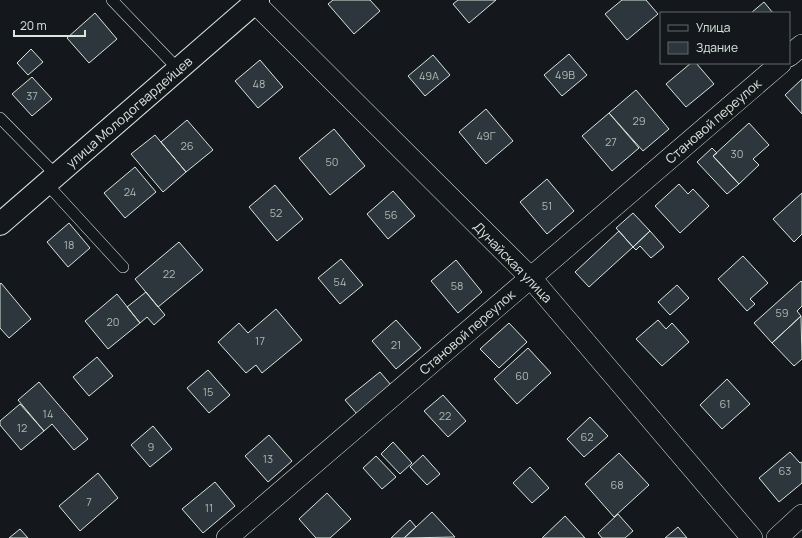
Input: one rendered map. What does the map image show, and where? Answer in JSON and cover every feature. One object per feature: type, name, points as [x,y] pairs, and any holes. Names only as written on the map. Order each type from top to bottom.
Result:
[{"type":"street","name":"улица Молодогвардейцев","points":[[0,224],[256,1]]},
{"type":"street","name":"Дунайская улица","points":[[256,1],[531,278],[752,538]]},
{"type":"street","points":[[790,55],[802,45]]},
{"type":"street","name":"Становой переулок","points":[[227,538],[780,64]]},
{"type":"street","points":[[776,538],[802,515]]},
{"type":"lane","points":[[112,0],[178,69]]},
{"type":"lane","points":[[0,118],[123,267]]},
{"type":"building","points":[[333,0],[370,0],[380,11],[354,34],[328,4]]},
{"type":"building","points":[[458,0],[496,0],[469,23],[453,4]]},
{"type":"building","points":[[622,0],[646,0],[658,14],[627,40],[605,14]]},
{"type":"building","points":[[764,2],[772,12],[752,12]]},
{"type":"building","points":[[95,13],[117,39],[89,63],[67,38]]},
{"type":"building","points":[[31,49],[43,62],[28,75],[17,63]]},
{"type":"building","points":[[569,54],[587,75],[562,96],[544,75]]},
{"type":"building","points":[[433,55],[450,75],[425,96],[408,76]]},
{"type":"building","points":[[260,60],[283,87],[258,108],[235,81]]},
{"type":"building","points":[[690,64],[697,64],[714,84],[686,107],[666,84]]},
{"type":"building","points":[[32,77],[52,99],[32,116],[12,94]]},
{"type":"building","points":[[802,79],[802,114],[785,95]]},
{"type":"building","points":[[636,90],[669,129],[643,151],[609,113]]},
{"type":"building","points":[[486,109],[513,141],[486,164],[459,132]]},
{"type":"building","points":[[609,113],[639,148],[612,171],[582,136]]},
{"type":"building","points":[[187,120],[213,150],[186,172],[161,142]]},
{"type":"building","points":[[749,123],[769,145],[753,159],[759,165],[739,184],[713,156]]},
{"type":"building","points":[[334,129],[365,166],[330,195],[299,158]]},
{"type":"building","points":[[155,135],[186,172],[163,192],[131,154]]},
{"type":"building","points":[[712,148],[717,153],[713,156],[739,184],[727,194],[697,162]]},
{"type":"building","points":[[135,167],[156,192],[125,218],[104,193]]},
{"type":"building","points":[[547,179],[574,211],[547,234],[520,202]]},
{"type":"building","points":[[679,184],[688,194],[693,189],[709,206],[680,233],[655,206]]},
{"type":"building","points":[[275,185],[303,219],[277,241],[249,207]]},
{"type":"building","points":[[393,191],[415,216],[388,239],[367,214]]},
{"type":"building","points":[[802,193],[802,234],[794,242],[773,219]]},
{"type":"building","points":[[633,213],[650,231],[633,247],[616,228]]},
{"type":"building","points":[[69,223],[90,248],[68,267],[47,242]]},
{"type":"building","points":[[619,231],[633,247],[589,287],[575,272]]},
{"type":"building","points":[[650,231],[664,247],[651,258],[640,246],[636,250],[633,247]]},
{"type":"building","points":[[179,242],[203,270],[158,307],[135,279]]},
{"type":"building","points":[[743,256],[768,283],[750,299],[755,304],[747,311],[718,279]]},
{"type":"building","points":[[341,259],[363,285],[340,304],[318,278]]},
{"type":"building","points":[[456,260],[482,292],[458,313],[431,281]]},
{"type":"building","points":[[801,281],[802,306],[797,311],[801,316],[772,343],[754,323]]},
{"type":"building","points":[[1,283],[31,319],[9,338],[0,328]]},
{"type":"building","points":[[677,285],[689,298],[670,315],[658,302]]},
{"type":"building","points":[[146,292],[165,315],[154,325],[147,317],[140,323],[127,307]]},
{"type":"building","points":[[117,294],[140,323],[108,349],[85,321]]},
{"type":"building","points":[[276,309],[302,340],[262,373],[256,365],[246,373],[218,342],[239,323],[248,333]]},
{"type":"building","points":[[801,316],[802,359],[794,366],[772,343]]},
{"type":"building","points":[[396,320],[421,348],[396,369],[372,341]]},
{"type":"building","points":[[658,320],[666,329],[672,323],[689,342],[662,366],[636,339]]},
{"type":"building","points":[[509,323],[527,342],[499,368],[480,349]]},
{"type":"building","points":[[528,348],[551,373],[517,404],[494,379]]},
{"type":"building","points":[[97,357],[113,376],[89,396],[73,377]]},
{"type":"building","points":[[208,370],[230,395],[209,413],[187,388]]},
{"type":"building","points":[[380,372],[391,385],[357,414],[345,400]]},
{"type":"building","points":[[727,379],[750,404],[722,429],[700,405]]},
{"type":"building","points":[[39,382],[88,439],[74,450],[52,424],[44,431],[18,400]]},
{"type":"building","points":[[443,395],[466,421],[448,437],[424,411]]},
{"type":"building","points":[[20,404],[44,431],[21,450],[0,425],[0,421]]},
{"type":"building","points":[[590,417],[608,436],[584,457],[567,439]]},
{"type":"building","points":[[153,426],[172,449],[150,467],[131,445]]},
{"type":"building","points":[[269,435],[292,461],[268,482],[245,456]]},
{"type":"building","points":[[393,442],[412,463],[400,474],[381,454]]},
{"type":"building","points":[[790,452],[800,463],[802,462],[802,483],[779,502],[759,478]]},
{"type":"building","points":[[619,453],[649,485],[614,517],[585,484]]},
{"type":"building","points":[[423,455],[440,474],[427,485],[410,467]]},
{"type":"building","points":[[376,456],[396,477],[382,489],[363,468]]},
{"type":"building","points":[[530,467],[549,488],[532,503],[513,483]]},
{"type":"building","points":[[98,473],[118,498],[80,531],[59,506]]},
{"type":"building","points":[[215,482],[235,506],[203,533],[182,509]]},
{"type":"building","points":[[327,493],[351,519],[330,538],[316,538],[299,519]]},
{"type":"building","points":[[432,512],[455,537],[404,538],[416,527]]},
{"type":"building","points":[[618,514],[633,531],[625,538],[602,538],[598,533]]},
{"type":"building","points":[[565,516],[585,538],[542,538]]},
{"type":"building","points":[[410,520],[416,527],[404,538],[391,538]]},
{"type":"building","points":[[678,527],[687,538],[665,538]]},
{"type":"building","points":[[20,529],[28,538],[9,538]]}]
